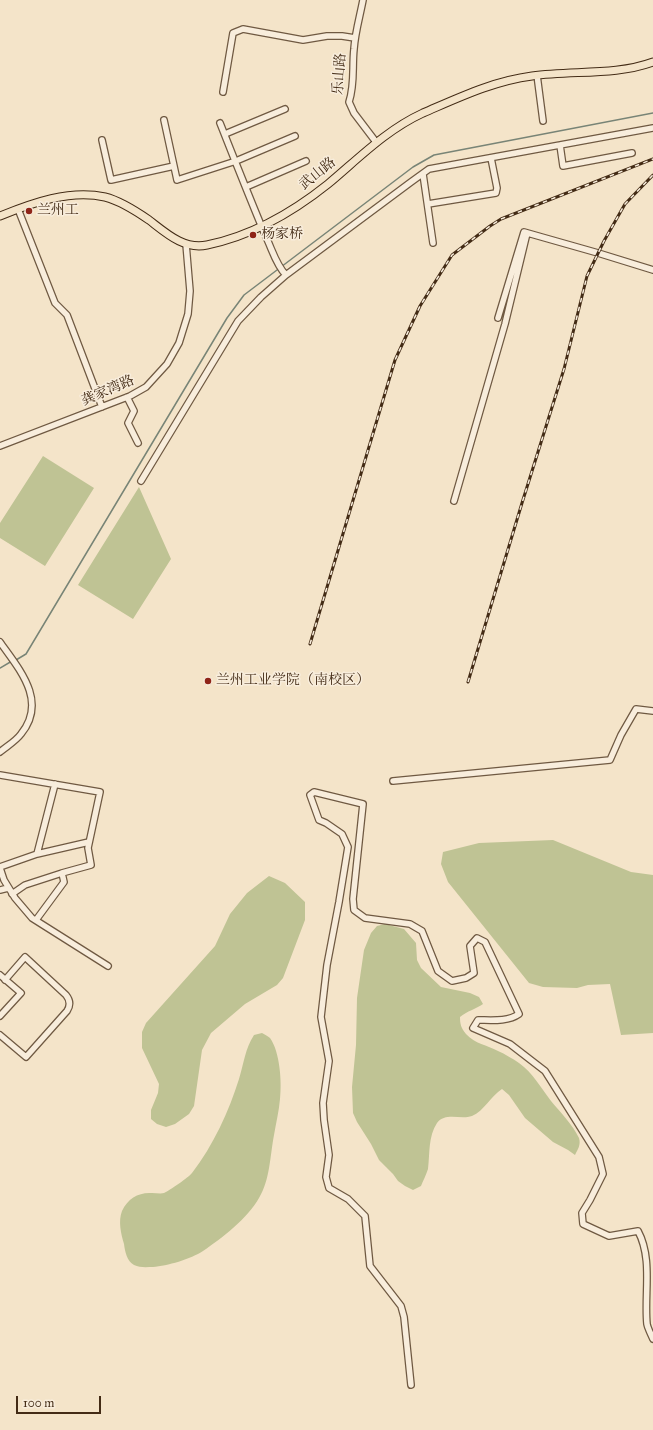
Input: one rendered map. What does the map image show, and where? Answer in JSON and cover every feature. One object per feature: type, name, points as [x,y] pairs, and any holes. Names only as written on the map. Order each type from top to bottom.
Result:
[{"type":"main road","name":"武山路","points":[[0,216],[18,208],[43,200],[76,195],[104,197],[116,200],[131,208],[168,235],[186,244],[204,246],[225,241],[275,220],[306,201],[387,134],[420,115],[485,87],[505,81],[537,75],[616,70],[653,62]]},
{"type":"street","name":"乐山路","points":[[363,0],[355,38],[352,91],[349,102],[354,113],[376,142]]},
{"type":"street","points":[[223,92],[233,33],[243,29],[303,40],[327,36],[355,38]]},
{"type":"street","points":[[537,75],[543,122]]},
{"type":"street","points":[[225,134],[285,109]]},
{"type":"street","points":[[164,120],[178,180],[236,161],[295,136]]},
{"type":"street","points":[[220,122],[262,226],[275,256],[285,273]]},
{"type":"street","points":[[141,481],[207,369],[238,320],[285,273],[429,169],[653,128]]},
{"type":"street","points":[[102,140],[111,180],[174,166]]},
{"type":"street","points":[[560,146],[563,166],[632,153]]},
{"type":"street","points":[[428,204],[496,193],[497,188],[491,158]]},
{"type":"street","points":[[246,187],[306,161]]},
{"type":"street","points":[[423,174],[433,243]]},
{"type":"street","points":[[18,208],[55,303],[67,315],[102,407]]},
{"type":"street","points":[[498,318],[524,232],[653,270]]},
{"type":"street","points":[[454,501],[505,324],[527,233]]},
{"type":"street","name":"龚家湾路","points":[[0,446],[127,397],[146,387],[168,364],[179,343],[188,314],[190,291],[186,244]]},
{"type":"street","points":[[127,397],[134,411],[128,423],[138,443]]},
{"type":"street","points":[[0,642],[29,687],[32,709],[30,720],[20,736],[0,752]]},
{"type":"street","points":[[393,781],[610,760],[621,735],[636,709],[653,711]]},
{"type":"street","points":[[0,775],[100,792],[88,848],[91,865],[25,885],[12,894]]},
{"type":"street","points":[[37,854],[54,784]]},
{"type":"street","points":[[411,1384],[404,1317],[401,1306],[370,1266],[365,1216],[348,1199],[329,1188],[326,1177],[329,1155],[323,1103],[329,1061],[321,1017],[327,965],[348,847],[342,834],[319,820],[310,796],[314,792],[363,804],[353,899],[354,910],[365,918],[410,924],[422,931],[438,971],[452,981],[466,978],[474,973],[470,946],[477,938],[486,942],[519,1014],[514,1018],[478,1020],[473,1028],[510,1044],[545,1071],[599,1156],[603,1174],[582,1213],[583,1224],[609,1236],[638,1231],[642,1238],[646,1254],[647,1326],[653,1339]]},
{"type":"street","points":[[89,842],[37,854],[0,867],[8,888],[32,918],[108,966]]},
{"type":"street","points":[[36,920],[64,882],[62,873]]},
{"type":"street","points":[[0,890],[8,888]]},
{"type":"street","points":[[0,1035],[26,1057],[67,1011],[70,1005],[70,1001],[66,995],[25,957],[5,980]]},
{"type":"street","points":[[0,975],[21,993],[0,1016]]},
{"type":"green space","points":[[43,456],[94,488],[45,566],[0,538],[0,523]]},
{"type":"green space","points":[[139,487],[171,559],[133,619],[78,585]]},
{"type":"green space","points":[[553,840],[631,872],[653,875],[653,1033],[621,1035],[610,984],[588,985],[577,988],[543,987],[529,983],[448,882],[441,864],[443,852],[479,843]]},
{"type":"green space","points":[[269,876],[285,883],[305,902],[305,920],[283,978],[277,985],[245,1004],[211,1033],[202,1050],[194,1106],[189,1114],[175,1124],[166,1127],[157,1124],[151,1119],[151,1110],[158,1093],[159,1084],[142,1048],[142,1032],[146,1023],[215,946],[230,914],[247,893]]},
{"type":"green space","points":[[385,924],[404,929],[416,943],[417,960],[421,968],[441,987],[470,993],[479,997],[483,1004],[460,1017],[463,1030],[473,1040],[506,1055],[528,1071],[570,1123],[579,1138],[580,1143],[575,1155],[553,1142],[525,1118],[509,1095],[502,1089],[494,1095],[476,1114],[468,1117],[444,1118],[437,1123],[431,1139],[428,1169],[421,1186],[413,1190],[405,1186],[398,1181],[379,1160],[353,1113],[352,1087],[356,1045],[357,998],[364,950],[371,933],[377,926]]},
{"type":"green space","points":[[262,1033],[270,1038],[276,1051],[280,1067],[281,1092],[268,1176],[263,1191],[254,1206],[234,1228],[198,1254],[172,1264],[153,1267],[139,1267],[134,1265],[127,1256],[121,1232],[120,1219],[124,1206],[138,1195],[147,1193],[164,1193],[170,1190],[187,1178],[200,1163],[225,1116],[235,1091],[251,1040],[254,1035]]},
{"type":"waterway","points":[[16,660],[26,654],[227,318],[244,295],[413,167],[434,155],[653,113]]},
{"type":"waterway","points":[[0,668],[12,661]]},
{"type":"railway","points":[[310,644],[395,360],[420,306],[452,255],[501,219],[653,159]]},
{"type":"railway","points":[[468,682],[564,369],[587,276],[604,241],[625,204],[653,175]]},
{"type":"place","name":"兰州工","points":[[29,211]]},
{"type":"place","name":"杨家桥","points":[[253,235]]},
{"type":"place","name":"兰州工业学院（南校区）","points":[[208,681]]}]
